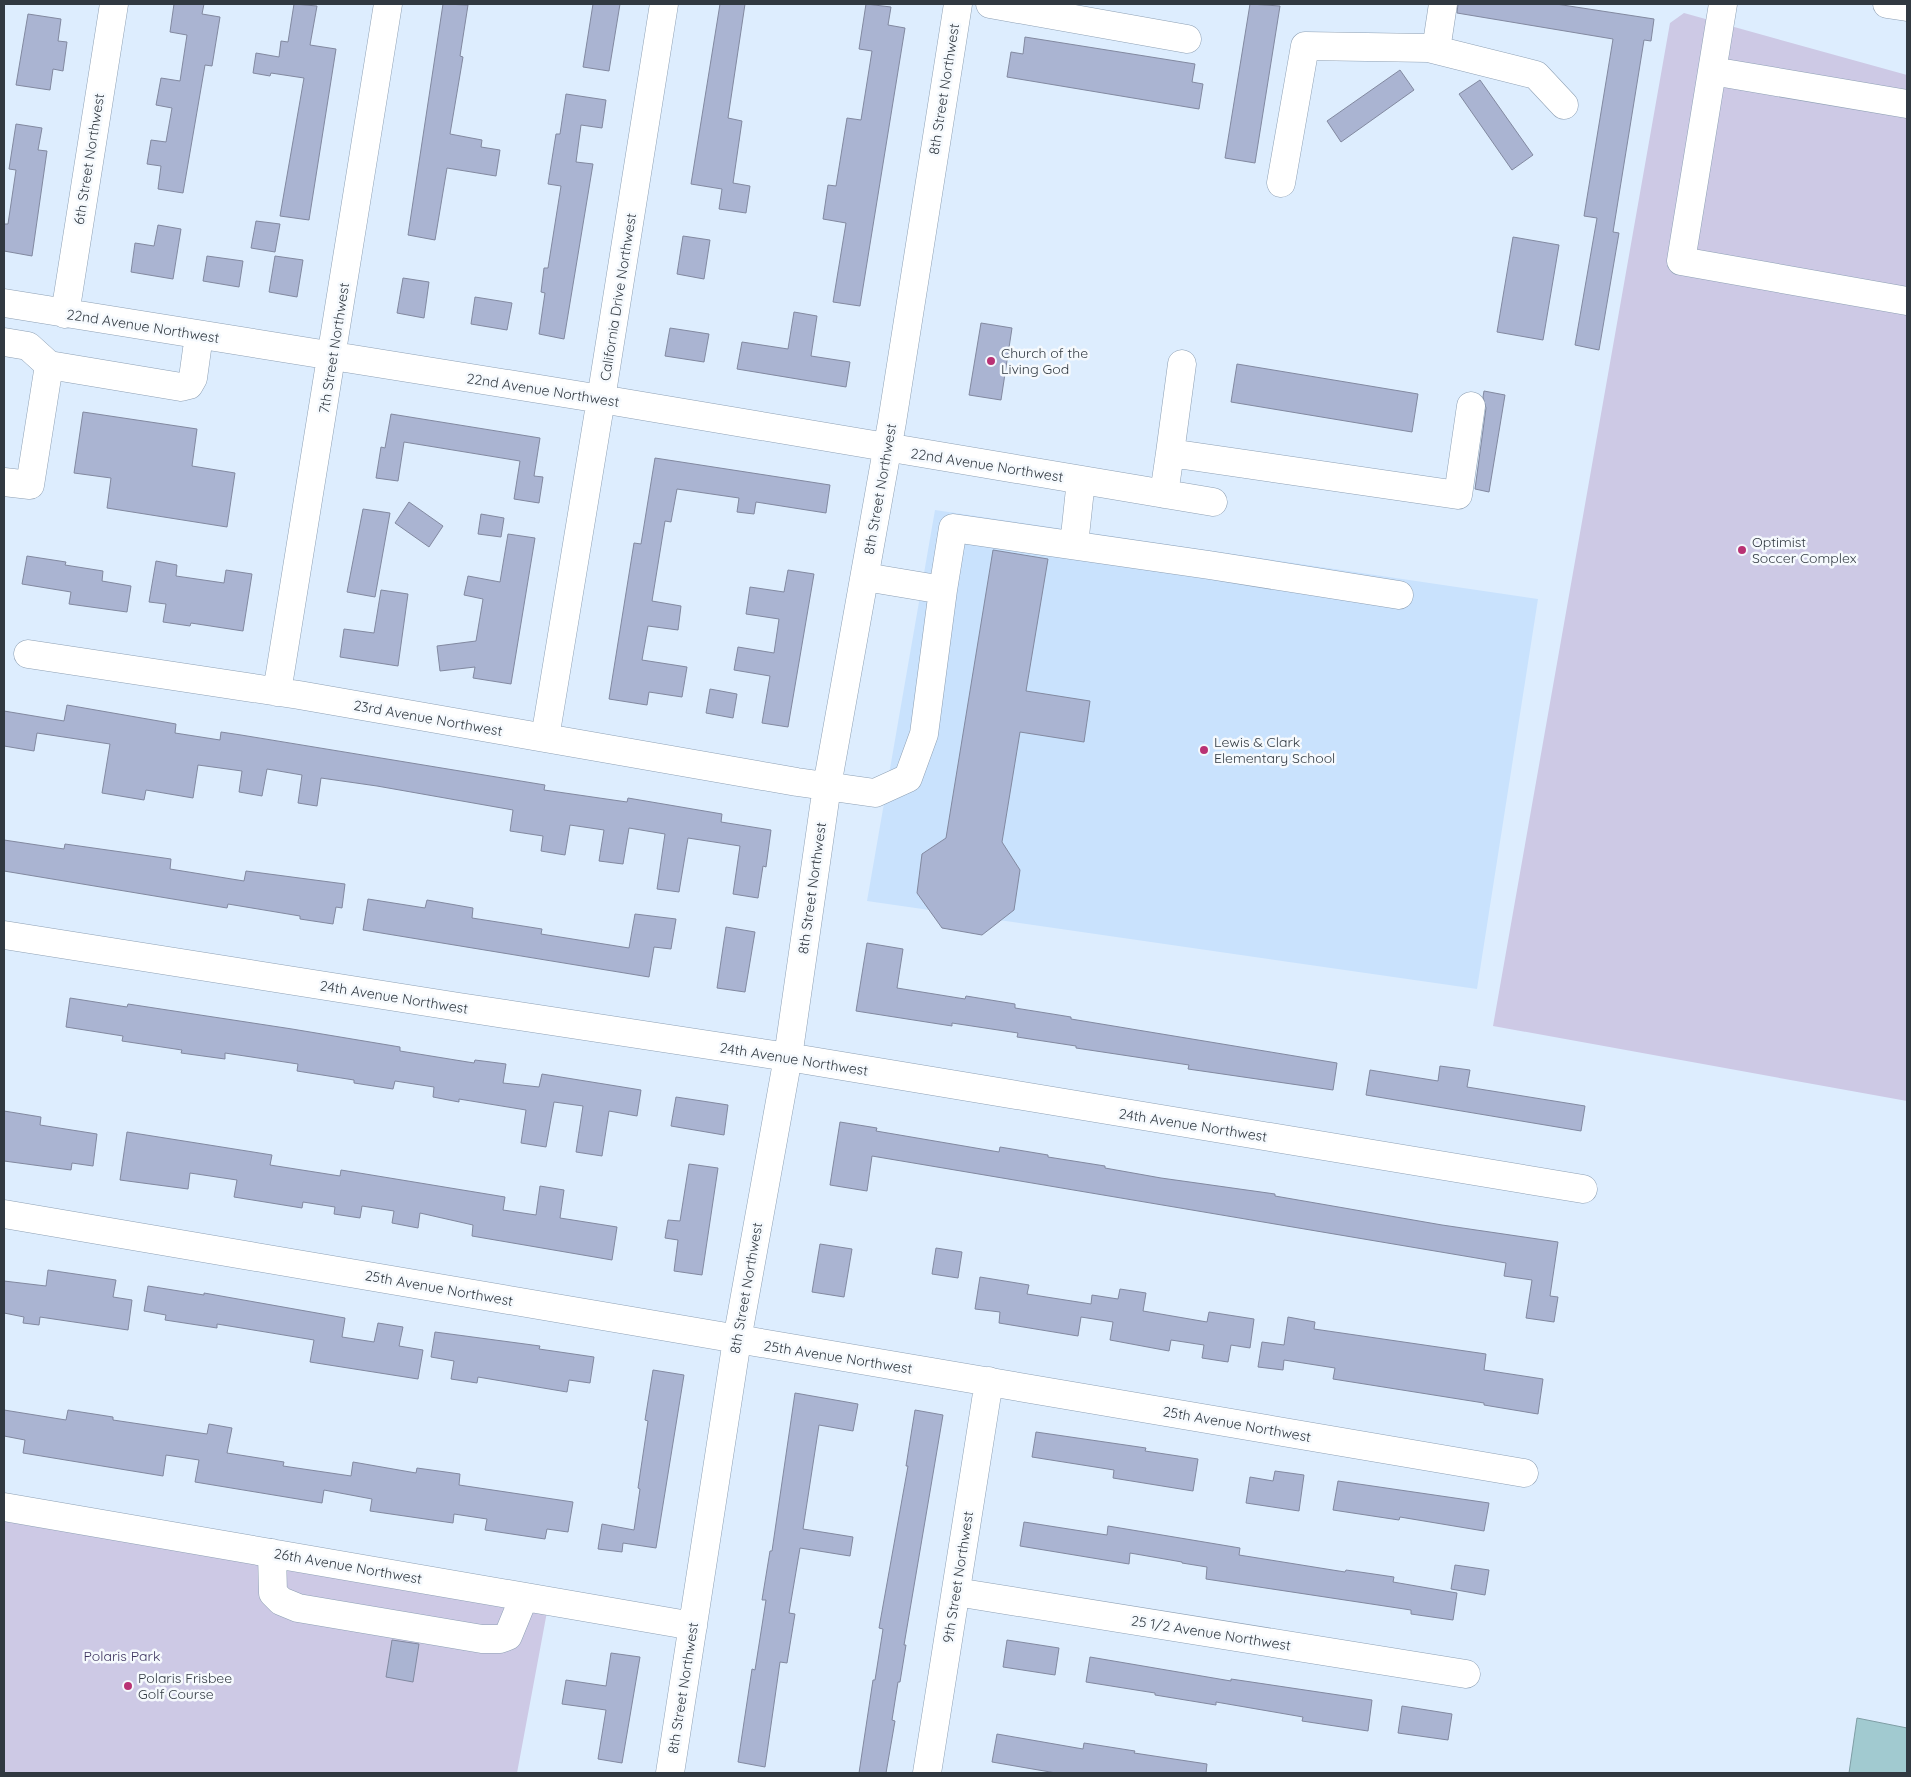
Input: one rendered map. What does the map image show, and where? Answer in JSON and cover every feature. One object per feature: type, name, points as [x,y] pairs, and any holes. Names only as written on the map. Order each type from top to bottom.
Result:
[{"type":"street","name":"6th Street Northwest","points":[[65,314],[114,4]]},
{"type":"street","name":"7th Street Northwest","points":[[277,692],[388,4]]},
{"type":"street","name":"California Drive Northwest","points":[[545,738],[664,4]]},
{"type":"street","name":"8th Street Northwest","points":[[670,1773],[737,1340],[788,1057],[827,786],[887,448],[958,4]]},
{"type":"street","points":[[990,4],[1187,39]]},
{"type":"street","points":[[1436,50],[1443,4]]},
{"type":"street","points":[[1723,4],[1680,261],[1907,301]]},
{"type":"street","points":[[1887,4],[1907,7]]},
{"type":"street","points":[[1280,183],[1305,46],[1428,48],[1536,75],[1564,105]]},
{"type":"street","points":[[1712,71],[1907,104]]},
{"type":"street","name":"22nd Avenue Northwest","points":[[4,303],[601,399],[1213,502]]},
{"type":"street","points":[[35,308],[16,344],[49,365],[181,387],[189,385],[193,378],[199,335]]},
{"type":"street","points":[[1164,494],[1182,364]]},
{"type":"street","points":[[4,482],[30,486],[49,365]]},
{"type":"street","points":[[1170,453],[1458,495],[1471,406]]},
{"type":"street","points":[[1082,480],[1074,545],[1398,595]]},
{"type":"street","name":"23rd Avenue Northwest","points":[[28,654],[277,692],[875,793],[908,778],[924,734],[953,528],[1074,545]]},
{"type":"street","points":[[865,577],[943,590]]},
{"type":"street","name":"24th Avenue Northwest","points":[[4,935],[449,1006],[788,1057],[1583,1189]]},
{"type":"street","name":"25th Avenue Northwest","points":[[4,1214],[1524,1474]]},
{"type":"street","name":"9th Street Northwest","points":[[927,1773],[990,1382]]},
{"type":"street","name":"26th Avenue Northwest","points":[[4,1507],[692,1626]]},
{"type":"street","points":[[272,1553],[273,1593],[281,1600],[298,1608],[482,1639],[500,1639],[508,1636],[524,1597]]},
{"type":"street","name":"25 1/2 Avenue Northwest","points":[[956,1592],[1466,1674]]},
{"type":"shaded area","name":"Lewis & Clark Elementary School","points":[[935,510],[1538,599],[1477,989],[867,901]]},
{"type":"shaded area","points":[[1857,1718],[1907,1728],[1907,1773],[1849,1773]]},
{"type":"green space","name":"Optimist Soccer Complex","points":[[1684,13],[1907,75],[1907,1101],[1493,1026],[1670,23]]},
{"type":"green space","name":"Polaris Park","points":[[4,1520],[549,1601],[517,1773],[4,1773]]},
{"type":"building","points":[[174,4],[204,4],[202,14],[220,17],[212,66],[205,65],[183,193],[158,189],[161,166],[147,164],[151,140],[166,142],[172,108],[156,105],[161,78],[180,81],[187,35],[170,32]]},
{"type":"building","points":[[294,4],[317,6],[310,45],[336,49],[309,220],[280,216],[304,78],[271,73],[270,76],[253,73],[256,53],[279,57],[281,41],[288,42]]},
{"type":"building","points":[[443,4],[468,5],[460,56],[463,57],[450,134],[482,140],[481,147],[500,150],[496,176],[447,168],[435,240],[408,235]]},
{"type":"building","points":[[593,4],[620,4],[609,71],[583,67]]},
{"type":"building","points":[[720,4],[745,4],[728,118],[742,121],[733,183],[750,186],[746,213],[719,209],[722,189],[691,184]]},
{"type":"building","points":[[866,4],[891,7],[888,25],[905,28],[860,306],[833,302],[846,223],[823,219],[828,185],[836,186],[847,118],[861,120],[872,51],[859,49]]},
{"type":"building","points":[[1250,4],[1280,6],[1255,163],[1225,158]]},
{"type":"building","points":[[1458,4],[1556,4],[1654,19],[1651,41],[1644,40],[1613,232],[1619,233],[1599,350],[1575,345],[1597,218],[1584,216],[1613,39],[1457,13]]},
{"type":"building","points":[[28,14],[61,19],[58,41],[67,42],[63,71],[53,69],[50,90],[16,85]]},
{"type":"building","points":[[1025,37],[1195,64],[1192,82],[1203,84],[1199,109],[1007,77],[1011,52],[1023,54]]},
{"type":"building","points":[[1400,70],[1414,90],[1341,142],[1327,121]]},
{"type":"building","points":[[1480,80],[1533,155],[1512,170],[1459,94]]},
{"type":"building","points":[[566,94],[606,100],[602,128],[581,125],[576,162],[593,164],[564,339],[539,334],[545,293],[541,292],[544,268],[548,268],[561,186],[548,184],[556,134],[560,134]]},
{"type":"building","points":[[16,124],[42,128],[38,150],[47,151],[32,256],[4,251],[4,224],[8,224],[16,170],[9,169]]},
{"type":"building","points":[[256,221],[280,224],[275,252],[251,248]]},
{"type":"building","points":[[158,225],[181,229],[173,279],[131,272],[135,243],[154,246]]},
{"type":"building","points":[[683,236],[710,240],[704,279],[677,274]]},
{"type":"building","points":[[1513,237],[1559,245],[1543,340],[1497,332]]},
{"type":"building","points":[[207,256],[243,261],[239,287],[203,281]]},
{"type":"building","points":[[275,256],[303,260],[297,297],[269,292]]},
{"type":"building","points":[[403,278],[429,282],[424,318],[397,313]]},
{"type":"building","points":[[475,297],[512,303],[507,330],[471,324]]},
{"type":"building","points":[[794,312],[817,316],[811,356],[850,362],[846,387],[737,369],[742,342],[788,349]]},
{"type":"building","name":"Church of the Living God","points":[[981,323],[1012,328],[1001,400],[969,395]]},
{"type":"building","points":[[670,328],[709,334],[704,362],[665,356]]},
{"type":"building","points":[[1237,364],[1418,394],[1412,432],[1231,402]]},
{"type":"building","points":[[1484,391],[1505,395],[1489,492],[1475,489],[1486,408],[1483,397]]},
{"type":"building","points":[[83,412],[197,429],[192,466],[235,473],[227,527],[107,508],[111,478],[74,473]]},
{"type":"building","points":[[391,414],[540,438],[534,476],[543,477],[539,503],[514,499],[520,461],[404,442],[398,481],[376,478],[381,447],[385,448]]},
{"type":"building","points":[[655,458],[830,485],[826,513],[756,502],[754,514],[737,512],[739,498],[677,489],[671,522],[665,521],[652,601],[681,606],[678,630],[648,626],[642,660],[687,667],[682,697],[649,692],[647,705],[609,699],[634,543],[641,544]]},
{"type":"building","points":[[409,502],[443,526],[429,547],[395,523]]},
{"type":"building","points":[[363,509],[390,513],[375,597],[347,592]]},
{"type":"building","points":[[481,514],[504,518],[501,537],[478,534]]},
{"type":"building","points":[[508,534],[535,538],[511,684],[473,678],[475,667],[440,671],[437,646],[476,641],[483,599],[464,595],[468,576],[500,582]]},
{"type":"building","points":[[993,550],[1048,559],[1026,691],[1090,701],[1084,742],[1020,732],[1002,842],[1020,870],[1014,910],[982,935],[942,928],[917,893],[922,854],[946,838]]},
{"type":"building","points":[[27,556],[66,562],[65,565],[103,571],[102,581],[131,586],[127,612],[69,604],[71,592],[22,584]]},
{"type":"building","points":[[156,561],[177,565],[176,576],[224,583],[226,570],[252,574],[243,631],[191,623],[190,626],[163,622],[166,604],[149,602]]},
{"type":"building","points":[[788,570],[814,574],[788,727],[762,723],[770,676],[734,670],[738,647],[774,653],[779,619],[746,614],[750,587],[784,592]]},
{"type":"building","points":[[381,590],[408,594],[398,666],[340,657],[344,629],[374,633]]},
{"type":"building","points":[[710,689],[737,694],[733,718],[706,713]]},
{"type":"building","points":[[67,705],[176,724],[175,733],[220,740],[221,732],[545,785],[544,790],[627,802],[628,798],[722,814],[721,822],[771,830],[766,867],[763,866],[758,898],[733,894],[740,846],[688,838],[679,892],[657,889],[665,834],[629,828],[623,864],[599,861],[604,830],[570,825],[565,855],[541,851],[543,836],[510,831],[513,810],[321,778],[317,806],[298,803],[302,775],[267,769],[262,796],[239,792],[242,771],[198,765],[193,798],[146,790],[144,800],[102,793],[110,744],[37,733],[34,751],[4,746],[4,711],[64,721]]},
{"type":"building","points":[[4,840],[64,849],[65,844],[171,859],[170,869],[244,881],[246,871],[345,884],[342,908],[336,907],[333,924],[300,919],[300,916],[228,904],[227,908],[4,871]]},
{"type":"building","points":[[368,899],[425,908],[427,900],[473,908],[472,918],[542,929],[541,934],[629,948],[635,914],[676,919],[671,949],[654,947],[649,977],[363,930]]},
{"type":"building","points":[[726,927],[755,932],[745,992],[717,988]]},
{"type":"building","points":[[867,943],[903,949],[897,988],[965,999],[966,996],[1015,1004],[1015,1008],[1071,1017],[1071,1019],[1337,1063],[1333,1090],[1188,1069],[1189,1065],[1017,1037],[1018,1033],[952,1023],[952,1026],[856,1011]]},
{"type":"building","points":[[70,998],[127,1007],[128,1004],[292,1029],[400,1047],[400,1051],[474,1063],[475,1060],[506,1064],[503,1083],[539,1087],[542,1074],[641,1090],[637,1116],[609,1111],[602,1156],[576,1152],[583,1106],[554,1102],[546,1147],[521,1143],[526,1110],[459,1099],[459,1102],[433,1097],[434,1087],[395,1081],[393,1089],[354,1083],[354,1080],[297,1071],[298,1064],[225,1053],[225,1059],[181,1053],[182,1050],[122,1041],[123,1036],[66,1027]]},
{"type":"building","points":[[1440,1066],[1470,1070],[1467,1087],[1585,1106],[1581,1131],[1366,1095],[1370,1070],[1438,1081]]},
{"type":"building","points":[[676,1097],[728,1105],[724,1135],[671,1126]]},
{"type":"building","points":[[4,1111],[41,1117],[40,1125],[97,1134],[93,1166],[72,1163],[71,1170],[4,1161]]},
{"type":"building","points":[[840,1122],[877,1128],[876,1131],[999,1152],[1000,1147],[1161,1178],[1275,1194],[1275,1196],[1442,1225],[1558,1242],[1550,1296],[1558,1297],[1554,1322],[1526,1318],[1532,1280],[1504,1276],[1506,1263],[872,1156],[867,1191],[830,1185]]},
{"type":"building","points":[[127,1132],[272,1155],[270,1165],[340,1176],[341,1170],[505,1197],[503,1210],[536,1215],[540,1186],[564,1190],[560,1218],[617,1227],[612,1260],[472,1236],[473,1225],[420,1213],[418,1228],[392,1223],[394,1211],[362,1206],[360,1218],[334,1214],[335,1207],[303,1202],[302,1208],[234,1197],[237,1180],[190,1173],[188,1189],[120,1180]]},
{"type":"building","points":[[689,1164],[718,1168],[702,1275],[674,1271],[678,1240],[665,1238],[668,1220],[680,1221]]},
{"type":"building","points":[[820,1244],[852,1249],[844,1297],[812,1292]]},
{"type":"building","points":[[936,1248],[962,1252],[958,1278],[932,1274]]},
{"type":"building","points":[[48,1270],[116,1280],[113,1297],[132,1300],[128,1330],[40,1317],[39,1325],[23,1323],[24,1317],[4,1313],[4,1281],[46,1286]]},
{"type":"building","points":[[980,1277],[1029,1285],[1027,1294],[1091,1304],[1092,1295],[1118,1299],[1120,1289],[1146,1293],[1143,1311],[1207,1322],[1209,1312],[1254,1319],[1250,1348],[1231,1345],[1228,1362],[1202,1358],[1204,1345],[1171,1340],[1169,1351],[1110,1340],[1113,1322],[1081,1317],[1078,1336],[999,1323],[1000,1312],[975,1309]]},
{"type":"building","points":[[148,1286],[204,1295],[204,1293],[345,1318],[342,1337],[374,1342],[378,1323],[403,1327],[399,1346],[423,1350],[418,1379],[310,1362],[314,1340],[217,1324],[217,1328],[165,1320],[166,1315],[144,1311]]},
{"type":"building","points":[[1288,1317],[1315,1322],[1314,1329],[1486,1354],[1484,1370],[1543,1379],[1538,1414],[1484,1405],[1484,1403],[1333,1379],[1335,1368],[1284,1360],[1283,1370],[1258,1367],[1262,1342],[1284,1345]]},
{"type":"building","points":[[435,1332],[540,1346],[539,1349],[594,1357],[590,1383],[569,1380],[567,1392],[478,1377],[477,1383],[451,1379],[454,1361],[431,1357]]},
{"type":"building","points":[[653,1370],[684,1375],[656,1548],[623,1543],[622,1552],[598,1549],[602,1524],[634,1530],[648,1421],[645,1420]]},
{"type":"building","points":[[795,1393],[858,1404],[853,1431],[819,1425],[803,1529],[853,1537],[850,1556],[800,1548],[789,1613],[795,1614],[787,1663],[780,1662],[765,1767],[738,1762],[752,1669],[755,1670],[766,1600],[762,1600],[770,1551],[772,1551]]},
{"type":"building","points":[[4,1410],[66,1420],[68,1410],[113,1417],[113,1420],[207,1434],[209,1424],[232,1428],[227,1453],[284,1462],[283,1466],[351,1476],[353,1462],[416,1473],[417,1468],[460,1474],[459,1485],[573,1502],[568,1532],[547,1529],[545,1539],[485,1530],[487,1519],[454,1514],[453,1523],[370,1511],[372,1499],[324,1490],[322,1503],[195,1482],[199,1460],[166,1455],[163,1476],[23,1453],[25,1440],[4,1436]]},
{"type":"building","points":[[915,1410],[943,1415],[904,1645],[906,1645],[900,1682],[898,1682],[892,1720],[895,1721],[886,1773],[859,1773],[883,1629],[879,1628],[908,1466],[906,1466]]},
{"type":"building","points":[[1036,1432],[1146,1448],[1145,1451],[1198,1459],[1193,1491],[1113,1478],[1114,1470],[1032,1457]]},
{"type":"building","points":[[1275,1471],[1304,1475],[1299,1511],[1246,1503],[1250,1477],[1273,1481]]},
{"type":"building","points":[[1338,1481],[1489,1503],[1484,1531],[1400,1517],[1399,1520],[1333,1510]]},
{"type":"building","points":[[1024,1522],[1107,1535],[1108,1526],[1240,1548],[1239,1555],[1345,1572],[1346,1570],[1394,1577],[1393,1582],[1457,1593],[1453,1620],[1411,1614],[1411,1610],[1206,1579],[1207,1567],[1130,1553],[1129,1564],[1020,1546]]},
{"type":"building","points":[[1455,1565],[1489,1570],[1485,1595],[1451,1589]]},
{"type":"building","points":[[392,1640],[419,1644],[413,1682],[386,1677]]},
{"type":"building","points":[[1007,1640],[1059,1648],[1055,1675],[1003,1667]]},
{"type":"building","points":[[611,1653],[640,1657],[622,1763],[598,1759],[606,1710],[562,1704],[566,1680],[606,1686]]},
{"type":"building","points":[[1090,1657],[1231,1681],[1231,1679],[1372,1700],[1368,1731],[1302,1721],[1303,1717],[1216,1702],[1216,1705],[1086,1682]]},
{"type":"building","points":[[1402,1706],[1452,1714],[1448,1740],[1398,1733]]},
{"type":"building","points":[[997,1734],[1083,1749],[1084,1743],[1207,1764],[1206,1773],[1056,1773],[992,1762]]},
{"type":"place","name":"Church of the Living God","points":[[991,361]]},
{"type":"place","name":"Optimist Soccer Complex","points":[[1742,550]]},
{"type":"place","name":"Lewis & Clark Elementary School","points":[[1204,750]]},
{"type":"place","name":"Polaris Frisbee Golf Course","points":[[128,1686]]}]
